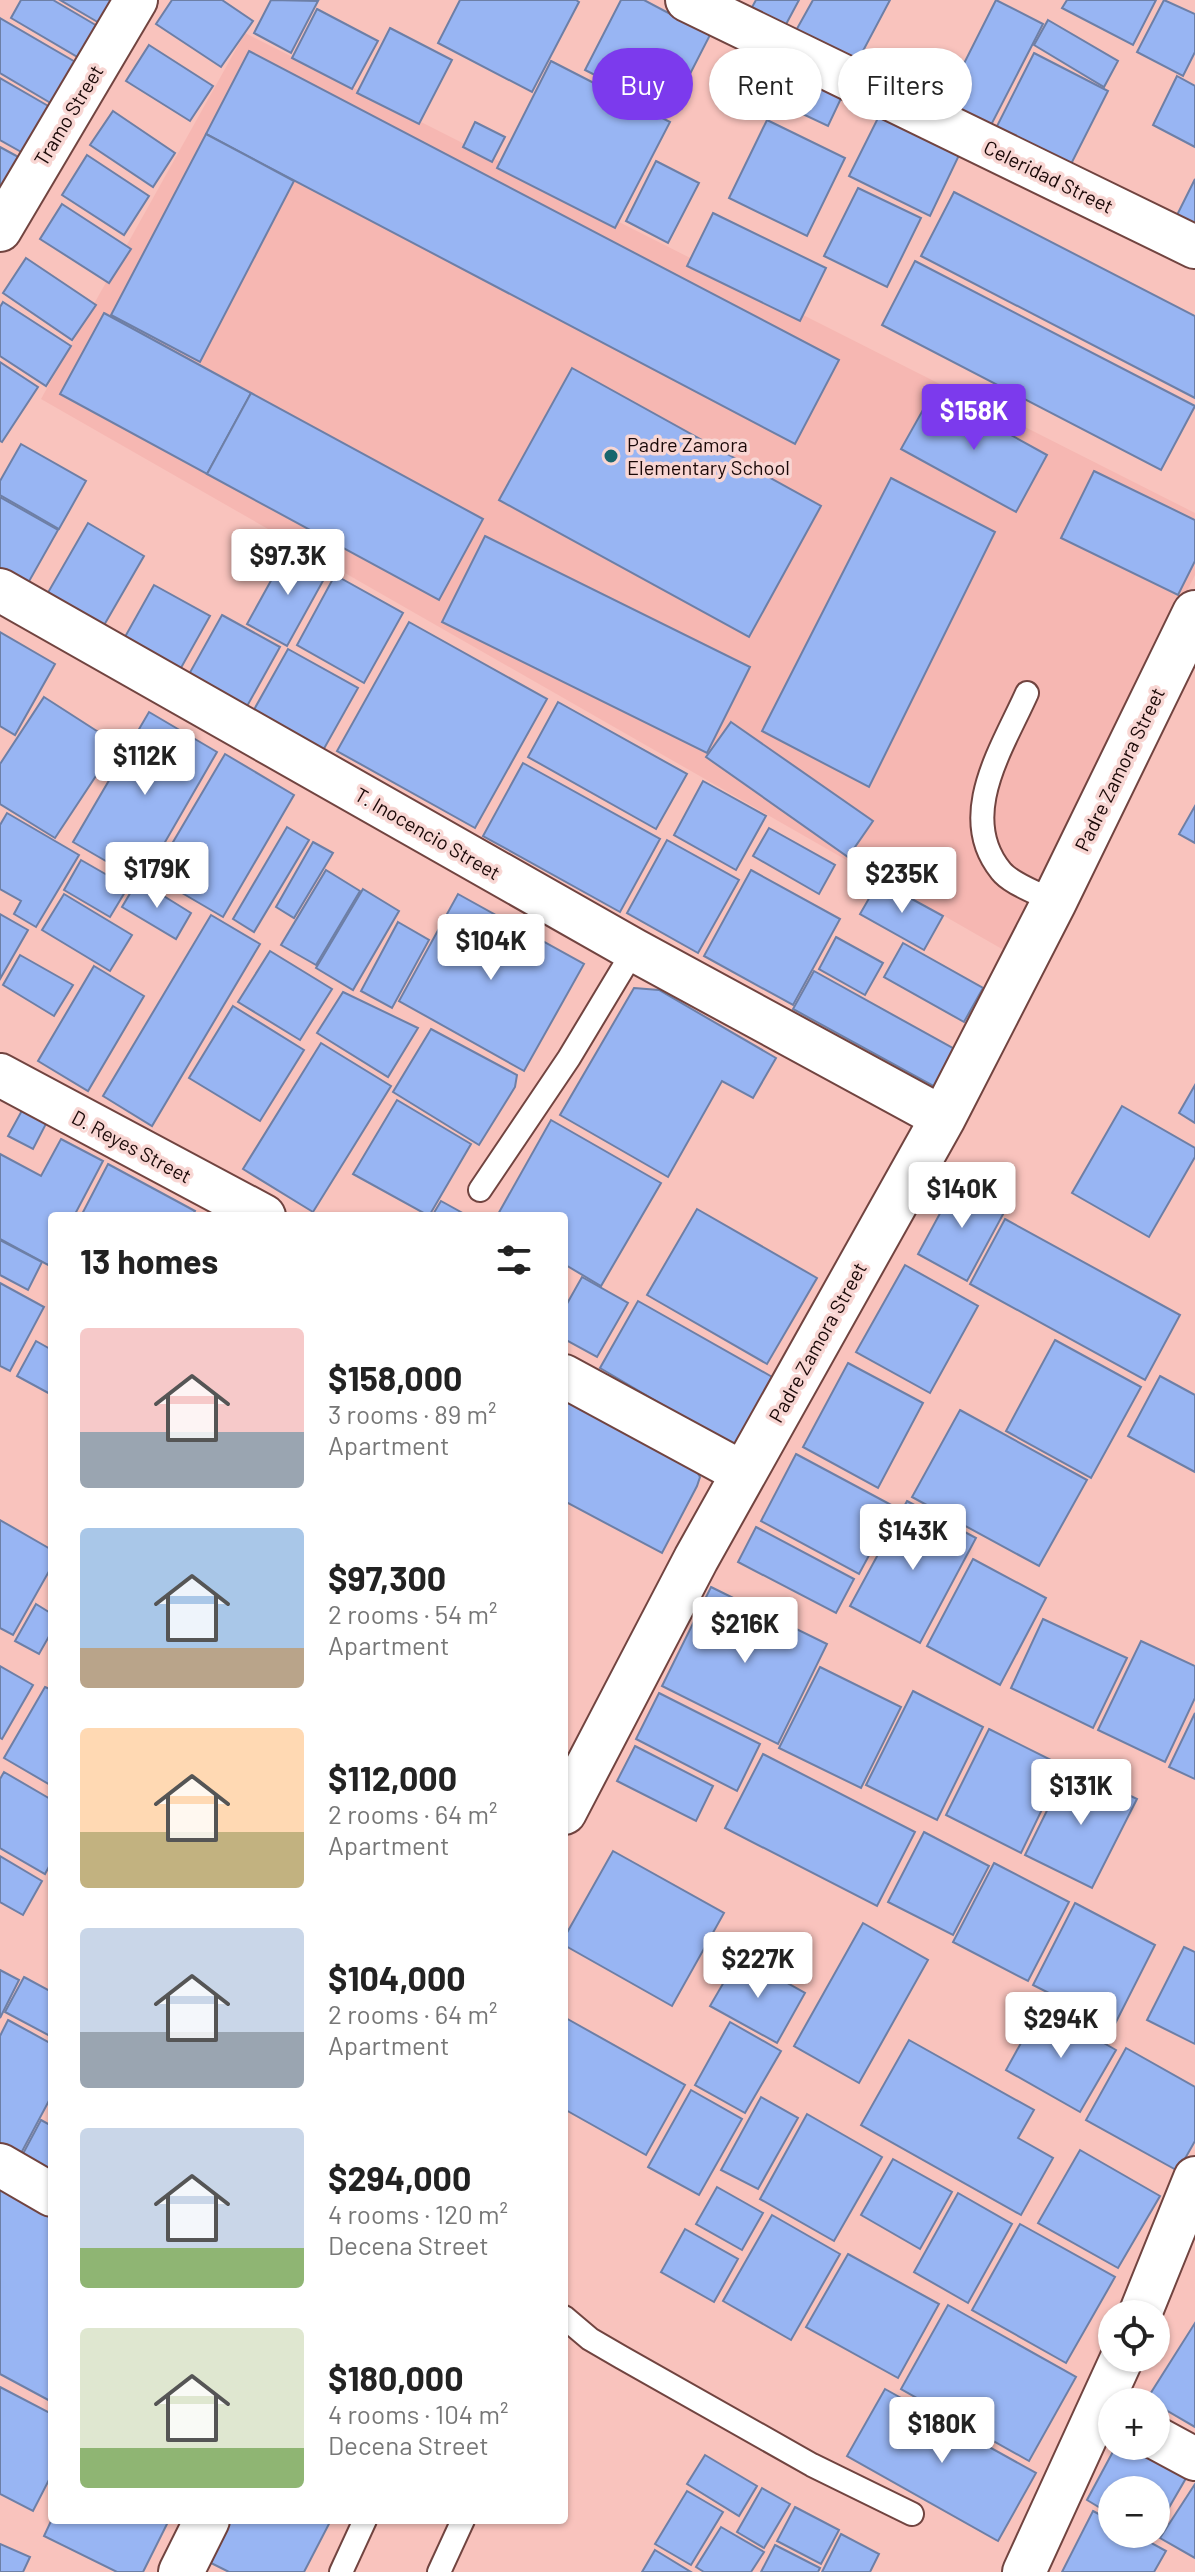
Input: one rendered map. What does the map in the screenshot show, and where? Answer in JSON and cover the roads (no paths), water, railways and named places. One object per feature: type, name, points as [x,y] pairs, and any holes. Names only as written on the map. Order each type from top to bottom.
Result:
[{"type":"street","name":"Tramo Street","points":[[0,230],[136,0]]},
{"type":"street","name":"Celeridad Street","points":[[687,0],[1195,247]]},
{"type":"street","name":"T. Inocencio Street","points":[[0,590],[634,950],[943,1118]]},
{"type":"street","name":"Padre Zamora Street","points":[[568,1804],[743,1473],[943,1118],[1054,902],[1195,613]]},
{"type":"street","name":"D. Reyes Street","points":[[0,1075],[257,1212]]},
{"type":"street","points":[[568,1378],[743,1473]]},
{"type":"street","points":[[0,2165],[48,2193]]},
{"type":"street","points":[[1146,2300],[1195,2178]]},
{"type":"street","points":[[1024,2572],[1098,2428]]},
{"type":"street","points":[[1170,2446],[1195,2459]]},
{"type":"street","points":[[181,2572],[205,2524]]},
{"type":"lane","points":[[1027,693],[983,793],[982,834],[1001,872],[1054,902]]},
{"type":"lane","points":[[480,1190],[569,1058],[634,950]]},
{"type":"lane","points":[[568,2320],[610,2351],[812,2465],[912,2514]]},
{"type":"lane","points":[[341,2572],[363,2524]]},
{"type":"lane","points":[[439,2572],[461,2524]]},
{"type":"place","name":"Padre Zamora Elementary School","points":[[611,456]]}]
